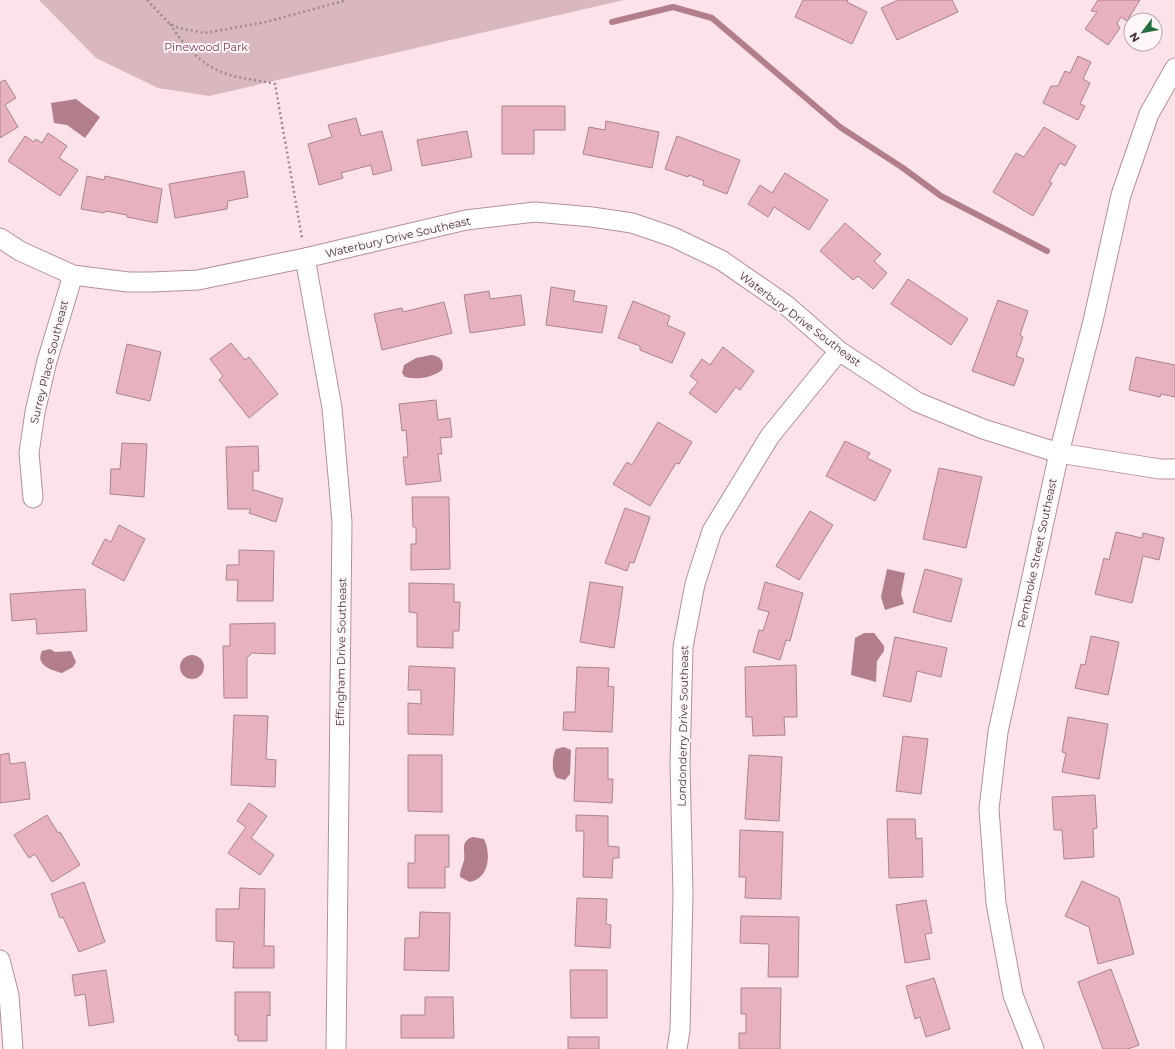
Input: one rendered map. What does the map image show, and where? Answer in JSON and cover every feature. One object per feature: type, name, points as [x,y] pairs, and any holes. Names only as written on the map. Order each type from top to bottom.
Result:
[{"type":"street","name":"Pembroke Street Southeast","points":[[1034,1049],[1013,995],[996,903],[990,809],[998,732],[1059,453],[1093,321],[1121,195],[1149,114],[1175,68]]},
{"type":"street","name":"Waterbury Drive Southeast","points":[[0,238],[20,251],[73,275],[128,282],[198,280],[305,258],[466,220],[535,212],[592,217],[632,223],[673,237],[721,260],[786,305],[839,351],[917,402],[983,429],[1059,453],[1160,469],[1175,469]]},
{"type":"street","name":"Effingham Drive Southeast","points":[[305,258],[332,408],[342,522],[336,1049]]},
{"type":"street","name":"Surrey Place Southeast","points":[[33,498],[29,453],[35,412],[47,361],[73,275]]},
{"type":"street","name":"Londonderry Drive Southeast","points":[[677,1049],[680,1030],[683,894],[680,764],[683,647],[695,584],[712,531],[770,436],[839,351]]},
{"type":"street","points":[[0,960],[9,994],[13,1049]]},
{"type":"path","points":[[147,0],[170,24],[190,51],[211,68],[238,78],[275,84],[305,258]]},
{"type":"path","points":[[170,24],[179,28],[204,33],[266,22],[347,0]]},
{"type":"green space","name":"Pinewood Park","points":[[39,0],[624,0],[209,96],[158,88],[96,58]]},
{"type":"shaded area","points":[[76,99],[100,117],[85,138],[67,125],[54,123],[51,103]]},
{"type":"shaded area","points":[[431,355],[437,356],[443,364],[442,370],[438,373],[429,377],[415,378],[405,377],[402,373],[404,365],[416,358]]},
{"type":"shaded area","points":[[887,569],[905,573],[901,594],[904,604],[885,610],[881,597]]},
{"type":"shaded area","points":[[864,633],[874,633],[884,646],[884,651],[877,661],[876,682],[851,675],[855,638]]},
{"type":"shaded area","points":[[50,649],[55,652],[71,651],[76,662],[73,667],[62,673],[45,666],[42,663],[40,656],[42,651]]},
{"type":"shaded area","points":[[192,655],[197,656],[203,662],[203,672],[197,678],[192,679],[187,678],[181,672],[180,667],[181,662],[187,656]]},
{"type":"shaded area","points":[[564,747],[571,750],[570,774],[565,780],[557,778],[554,772],[553,764],[556,749]]},
{"type":"shaded area","points":[[473,837],[484,839],[488,851],[488,858],[482,876],[477,880],[470,882],[460,877],[460,875],[464,861],[464,847],[466,841]]},
{"type":"building","points":[[803,0],[848,0],[847,2],[867,12],[852,44],[795,17]]},
{"type":"building","points":[[898,0],[952,0],[958,12],[897,40],[881,8]]},
{"type":"building","points":[[1098,0],[1140,0],[1133,12],[1123,12],[1123,18],[1121,17],[1117,23],[1120,28],[1108,45],[1085,29],[1097,12],[1091,11]]},
{"type":"building","points":[[1078,56],[1091,62],[1083,79],[1090,83],[1080,104],[1085,106],[1078,120],[1043,103],[1051,86],[1058,86],[1065,71],[1070,73]]},
{"type":"building","points":[[5,80],[16,98],[5,105],[18,127],[0,138],[0,82]]},
{"type":"building","points":[[502,106],[565,106],[565,130],[534,130],[534,154],[502,154]]},
{"type":"building","points":[[356,118],[361,136],[382,131],[392,170],[373,175],[371,165],[341,173],[343,178],[319,185],[308,144],[332,137],[328,125]]},
{"type":"building","points":[[606,121],[659,132],[652,168],[583,154],[589,127],[605,130]]},
{"type":"building","points":[[1044,127],[1076,146],[1065,166],[1060,163],[1049,182],[1052,183],[1033,216],[993,192],[1016,153],[1024,157]]},
{"type":"building","points":[[467,131],[472,157],[422,166],[417,140]]},
{"type":"building","points":[[48,133],[67,146],[59,158],[78,170],[60,196],[8,161],[25,136],[34,142],[36,139],[42,143]]},
{"type":"building","points":[[677,136],[740,160],[727,194],[703,185],[704,181],[689,175],[688,177],[665,169]]},
{"type":"building","points":[[244,171],[248,197],[228,201],[227,209],[175,218],[169,184]]},
{"type":"building","points":[[785,173],[828,200],[809,230],[774,207],[768,217],[748,204],[760,185],[772,193]]},
{"type":"building","points":[[87,176],[104,180],[105,176],[162,189],[157,223],[106,211],[104,213],[81,209]]},
{"type":"building","points":[[845,223],[881,254],[874,261],[887,273],[873,289],[858,276],[853,280],[820,251]]},
{"type":"building","points":[[908,279],[968,319],[951,345],[891,304]]},
{"type":"building","points":[[551,287],[575,291],[573,301],[607,306],[602,333],[546,325]]},
{"type":"building","points":[[489,291],[490,299],[521,295],[525,325],[470,333],[464,295]]},
{"type":"building","points":[[998,300],[1028,311],[1020,335],[1023,337],[1016,356],[1024,359],[1014,386],[972,371]]},
{"type":"building","points":[[633,301],[670,316],[667,325],[685,333],[672,363],[640,350],[640,346],[618,338]]},
{"type":"building","points":[[444,302],[452,333],[382,350],[374,314],[402,308],[403,312]]},
{"type":"building","points":[[231,343],[245,360],[249,357],[278,394],[249,418],[219,380],[223,376],[210,359]]},
{"type":"building","points":[[127,344],[161,352],[150,401],[116,393]]},
{"type":"building","points":[[723,347],[754,371],[740,390],[736,387],[716,413],[689,393],[698,382],[690,376],[702,359],[710,365]]},
{"type":"building","points":[[1136,357],[1175,365],[1175,397],[1161,394],[1160,397],[1129,390]]},
{"type":"building","points":[[436,400],[438,420],[450,418],[452,437],[440,438],[442,454],[438,454],[441,481],[406,485],[403,457],[408,457],[406,430],[402,431],[399,404]]},
{"type":"building","points":[[658,422],[692,442],[679,464],[676,463],[650,506],[613,484],[627,462],[632,465]]},
{"type":"building","points":[[845,441],[870,453],[867,458],[891,470],[875,501],[826,476]]},
{"type":"building","points":[[122,443],[147,444],[144,497],[110,494],[111,469],[120,469]]},
{"type":"building","points":[[258,446],[259,471],[253,471],[253,491],[255,490],[283,499],[276,522],[249,513],[251,509],[228,509],[226,447]]},
{"type":"building","points":[[939,468],[982,477],[966,548],[923,539]]},
{"type":"building","points":[[412,497],[449,497],[450,569],[411,570],[411,544],[416,544],[416,527],[413,527]]},
{"type":"building","points":[[625,508],[650,517],[634,563],[630,562],[627,571],[605,563]]},
{"type":"building","points":[[810,511],[833,525],[799,580],[776,566]]},
{"type":"building","points":[[119,525],[145,539],[124,581],[92,564],[105,539],[111,542]]},
{"type":"building","points":[[1116,532],[1142,538],[1143,533],[1164,538],[1159,560],[1143,556],[1132,603],[1095,594],[1104,558],[1109,560]]},
{"type":"building","points":[[239,550],[274,551],[273,601],[237,601],[238,580],[226,580],[227,565],[239,565]]},
{"type":"building","points":[[925,569],[962,579],[951,622],[913,612]]},
{"type":"building","points":[[590,582],[623,587],[614,648],[580,642]]},
{"type":"building","points":[[765,582],[803,593],[790,641],[786,640],[780,660],[753,652],[759,630],[763,631],[769,612],[758,609]]},
{"type":"building","points":[[409,583],[454,584],[454,602],[460,602],[459,631],[453,631],[453,648],[417,647],[417,613],[409,612]]},
{"type":"building","points":[[85,589],[87,631],[37,634],[36,619],[12,621],[10,594]]},
{"type":"building","points":[[275,623],[275,654],[252,653],[247,658],[247,698],[224,698],[223,646],[230,646],[230,624]]},
{"type":"building","points":[[1091,636],[1119,642],[1108,695],[1075,688],[1081,664],[1085,665]]},
{"type":"building","points":[[895,637],[947,648],[941,677],[917,671],[911,702],[883,696]]},
{"type":"building","points":[[796,665],[797,717],[784,717],[785,735],[753,736],[752,717],[746,717],[745,667]]},
{"type":"building","points":[[409,666],[455,668],[453,735],[408,734],[408,703],[421,704],[421,690],[408,690]]},
{"type":"building","points":[[577,667],[609,668],[608,686],[614,687],[612,732],[563,730],[564,712],[575,712]]},
{"type":"building","points":[[234,715],[268,716],[266,759],[276,760],[275,787],[231,785]]},
{"type":"building","points":[[1068,717],[1108,724],[1099,779],[1062,772],[1066,753],[1062,752]]},
{"type":"building","points":[[903,736],[928,739],[921,794],[896,791]]},
{"type":"building","points":[[576,748],[608,748],[608,779],[613,779],[612,803],[574,801]]},
{"type":"building","points":[[9,753],[10,764],[25,762],[30,799],[0,803],[0,755]]},
{"type":"building","points":[[408,755],[442,755],[442,812],[408,811]]},
{"type":"building","points":[[749,755],[782,757],[779,821],[745,819]]},
{"type":"building","points":[[1095,795],[1097,828],[1093,829],[1094,857],[1064,859],[1062,830],[1054,830],[1052,797]]},
{"type":"building","points":[[249,803],[267,816],[251,838],[274,855],[260,875],[228,853],[246,827],[237,821]]},
{"type":"building","points":[[47,815],[58,833],[60,832],[80,865],[52,882],[35,854],[29,858],[14,835]]},
{"type":"building","points":[[576,815],[608,816],[608,846],[619,847],[619,858],[613,858],[612,878],[583,877],[584,831],[576,831]]},
{"type":"building","points":[[887,819],[915,819],[916,839],[922,838],[923,877],[889,878]]},
{"type":"building","points":[[740,830],[783,832],[781,899],[745,898],[746,877],[739,877]]},
{"type":"building","points":[[415,835],[449,835],[449,867],[445,867],[445,888],[408,888],[408,863],[415,863]]},
{"type":"building","points":[[1082,881],[1119,898],[1134,954],[1098,964],[1089,927],[1065,916]]},
{"type":"building","points":[[84,882],[105,942],[79,952],[63,917],[60,918],[51,894]]},
{"type":"building","points":[[240,888],[265,889],[264,946],[274,946],[274,968],[233,968],[234,942],[216,941],[216,909],[239,909]]},
{"type":"building","points":[[577,898],[607,899],[606,924],[611,925],[610,948],[575,946]]},
{"type":"building","points":[[926,900],[932,933],[925,934],[930,959],[905,963],[896,905]]},
{"type":"building","points":[[420,912],[450,913],[449,971],[404,970],[405,938],[419,938]]},
{"type":"building","points":[[741,916],[799,917],[798,977],[768,977],[769,944],[740,943]]},
{"type":"building","points":[[1111,969],[1139,1045],[1128,1049],[1103,1049],[1078,982]]},
{"type":"building","points":[[106,970],[114,1022],[89,1026],[85,994],[75,996],[72,975]]},
{"type":"building","points":[[570,970],[607,970],[607,1018],[571,1018]]},
{"type":"building","points":[[934,978],[950,1029],[926,1037],[920,1017],[915,1019],[906,986]]},
{"type":"building","points":[[741,988],[781,988],[780,1049],[739,1049],[739,1033],[746,1033],[746,1014],[741,1014]]},
{"type":"building","points":[[235,992],[270,992],[270,1016],[267,1015],[267,1041],[238,1041],[238,1035],[235,1035]]},
{"type":"building","points":[[425,997],[453,997],[454,1038],[401,1038],[401,1015],[425,1015]]},
{"type":"building","points":[[568,1037],[599,1037],[599,1049],[568,1049]]},
{"type":"waterway","points":[[612,22],[673,7],[712,18],[840,127],[903,168],[941,196],[1047,251]]}]
